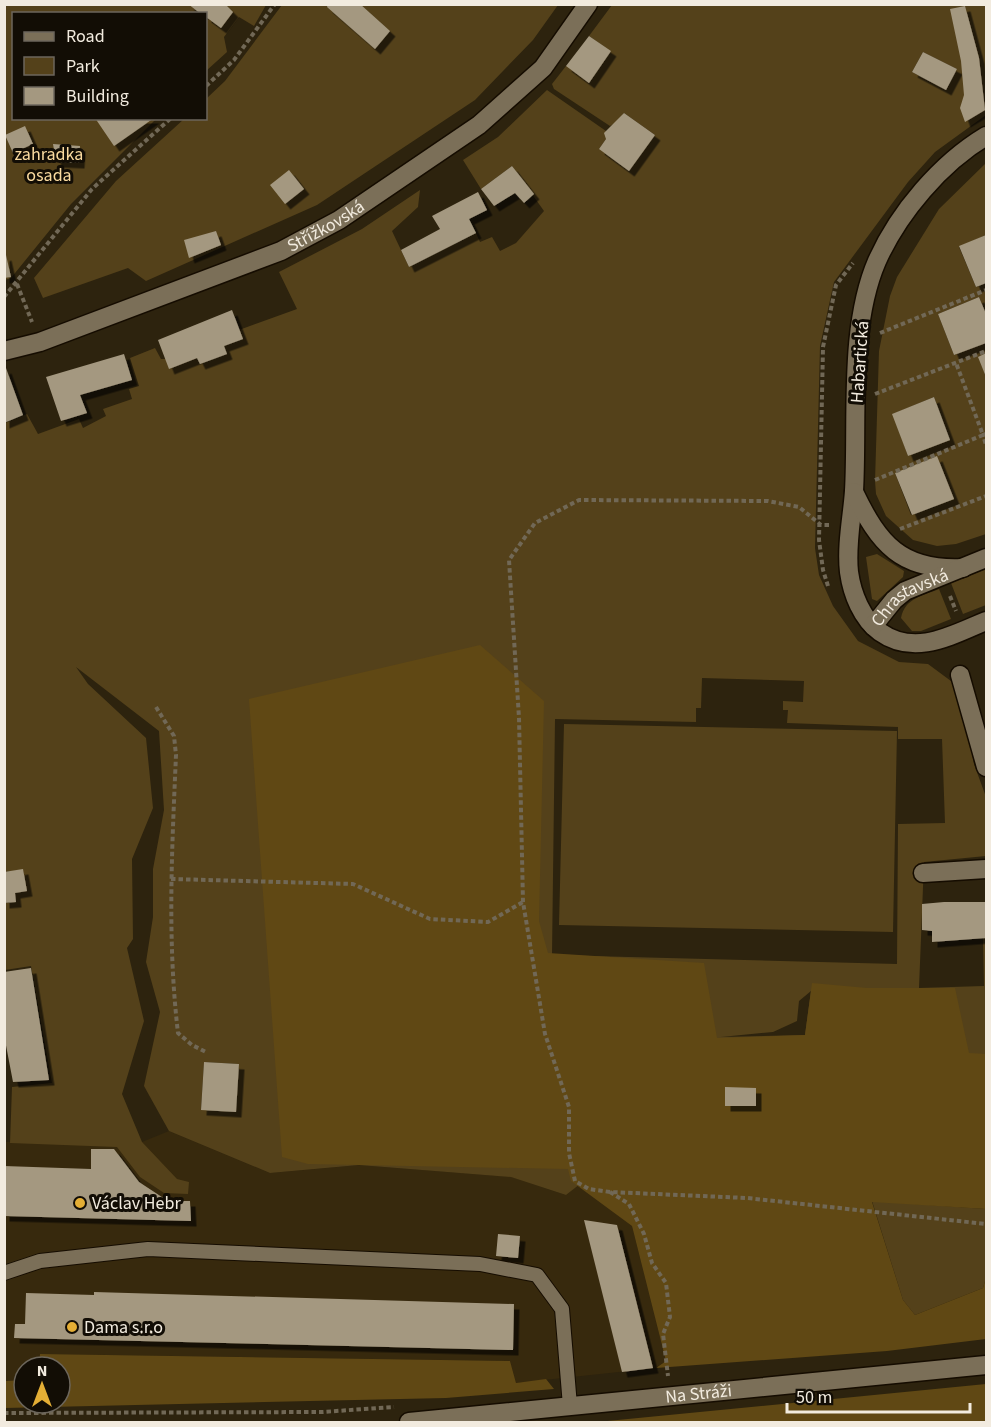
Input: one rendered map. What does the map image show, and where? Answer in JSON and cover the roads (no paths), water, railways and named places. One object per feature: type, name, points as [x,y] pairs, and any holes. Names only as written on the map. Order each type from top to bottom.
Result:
[{"type":"street","name":"Střížkovská","points":[[4,351],[40,342],[281,251],[339,220],[478,125],[543,68],[588,4]]},
{"type":"street","name":"Habartická","points":[[873,626],[854,594],[848,553],[854,492],[868,400],[860,341],[866,298],[878,261],[902,218],[937,176],[973,144],[987,136]]},
{"type":"street","name":"Chrastavská","points":[[854,492],[883,542],[896,553],[928,567],[963,568]]},
{"type":"street","name":"Chrastavská","points":[[987,558],[905,591],[894,600],[873,626],[905,643],[922,644],[936,642],[987,621]]},
{"type":"street","points":[[960,675],[987,767]]},
{"type":"street","points":[[923,873],[987,869]]},
{"type":"street","name":"Na Stráži","points":[[409,1422],[987,1365]]},
{"type":"lane","points":[[4,1273],[40,1261],[148,1249],[480,1264],[537,1275],[562,1309],[570,1406]]},
{"type":"place","name":"Václav Hebr","points":[[80,1203]]},
{"type":"place","name":"Dama s.r.o","points":[[72,1327]]},
{"type":"park label","name":"zahradka osada","points":[[49,164]]}]
